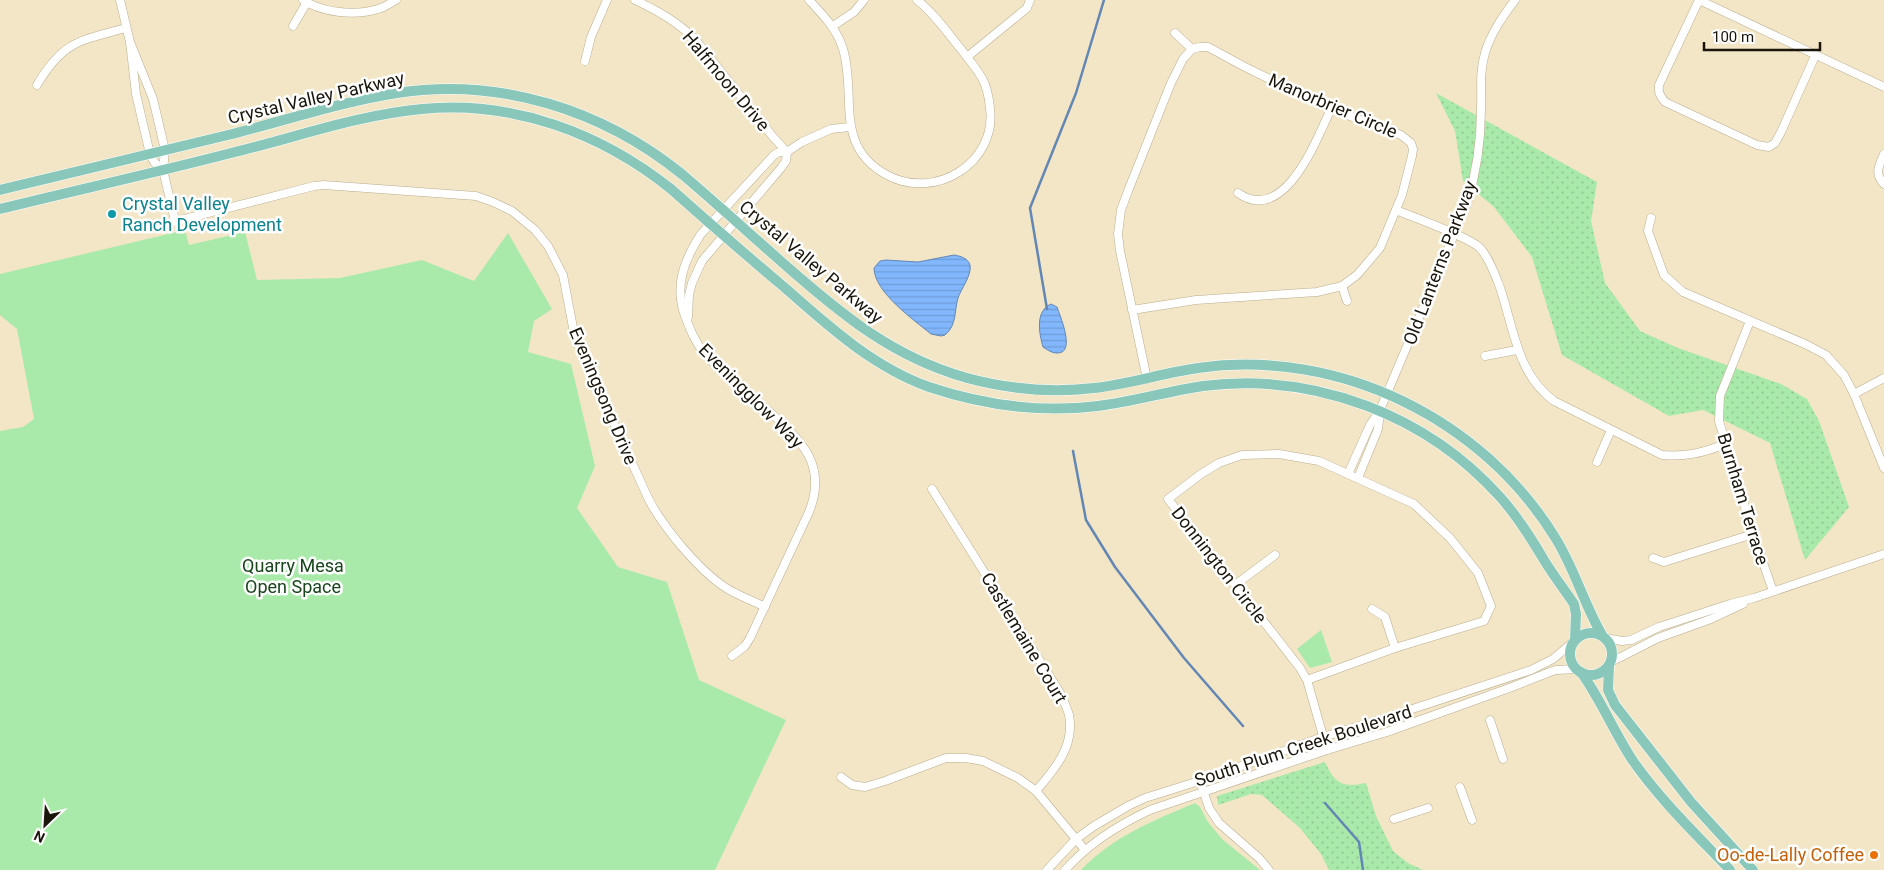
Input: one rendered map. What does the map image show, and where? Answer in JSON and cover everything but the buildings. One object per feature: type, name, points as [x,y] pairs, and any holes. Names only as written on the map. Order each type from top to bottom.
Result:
[{"type":"main road","name":"Crystal Valley Parkway","points":[[0,190],[380,96],[422,90],[481,90],[543,102],[603,123],[654,153],[723,210],[830,305],[867,332],[904,354],[943,370],[991,384],[1035,390],[1095,388],[1199,368],[1267,366],[1324,374],[1387,393],[1430,415],[1467,440],[1490,460],[1527,498],[1564,552],[1577,579],[1591,617],[1603,636]]},
{"type":"main road","name":"Crystal Valley Parkway","points":[[0,209],[384,114],[423,109],[479,109],[538,120],[595,140],[643,168],[723,234],[838,334],[874,359],[922,384],[978,400],[1034,408],[1073,408],[1124,402],[1202,386],[1243,383],[1288,386],[1312,390],[1335,395],[1380,410],[1421,431],[1456,454],[1502,499],[1530,537],[1574,604],[1576,614],[1574,642]]},
{"type":"main road","points":[[1730,870],[1646,778],[1620,740],[1597,694],[1570,657],[1574,642],[1581,635],[1589,632],[1603,636],[1612,649],[1608,690],[1615,705],[1691,802],[1754,870]]},
{"type":"main road","points":[[1579,671],[1588,675],[1596,674],[1603,671],[1610,664]]},
{"type":"street","points":[[120,0],[130,42],[153,99],[165,150],[163,170],[175,221]]},
{"type":"street","points":[[293,26],[305,1],[341,12],[362,12],[379,9],[396,0]]},
{"type":"street","points":[[585,61],[592,37],[608,0]]},
{"type":"street","name":"Halfmoon Drive","points":[[636,0],[679,24],[694,39],[787,152]]},
{"type":"street","points":[[809,0],[833,26],[843,47],[847,64],[850,126],[858,148],[886,175],[904,182],[922,184],[939,182],[954,176],[977,155],[986,140],[990,124],[990,109],[988,94],[982,79],[934,15],[917,0]]},
{"type":"street","points":[[833,26],[854,12],[864,0]]},
{"type":"street","points":[[967,58],[1026,8],[1030,0]]},
{"type":"street","name":"Old Lanterns Parkway","points":[[1348,474],[1370,425],[1380,410],[1454,234],[1473,182],[1482,109],[1480,72],[1484,54],[1494,31],[1515,0]]},
{"type":"street","points":[[1815,56],[1781,132],[1775,143],[1769,147],[1763,148],[1665,102],[1660,97],[1658,91],[1659,85],[1699,0],[1884,87]]},
{"type":"street","points":[[37,86],[54,59],[73,44],[126,28]]},
{"type":"street","points":[[1147,378],[1118,234],[1121,210],[1171,83],[1183,59],[1192,49],[1175,33]]},
{"type":"street","points":[[130,42],[136,94],[150,154],[154,162],[163,170]]},
{"type":"street","name":"Manorbrier Circle","points":[[1132,310],[1196,300],[1316,292],[1342,286],[1358,275],[1380,248],[1396,210],[1412,156],[1413,149],[1411,143],[1401,135],[1331,109],[1208,47],[1192,49]]},
{"type":"street","points":[[1238,193],[1251,200],[1260,200],[1282,190],[1293,181],[1308,159],[1331,109]]},
{"type":"street","name":"Eveningglow Way","points":[[732,656],[746,646],[812,504],[815,484],[813,466],[807,451],[796,436],[704,352],[688,324],[680,301],[682,273],[692,249],[710,223],[766,162],[779,152],[787,152],[816,135],[831,129],[850,126]]},
{"type":"street","name":"Eveningglow Way","points":[[688,324],[689,295],[696,270],[723,234],[781,168],[786,161],[787,152]]},
{"type":"street","points":[[1884,154],[1878,173],[1880,180],[1884,184]]},
{"type":"street","name":"Eveningsong Drive","points":[[156,226],[324,185],[465,194],[493,202],[512,211],[528,223],[559,264],[566,285],[575,338],[649,500],[659,517],[707,573],[730,590],[765,607]]},
{"type":"street","points":[[1396,210],[1454,234],[1479,247],[1490,262],[1504,298],[1517,350],[1542,392],[1554,401],[1662,455],[1678,457],[1701,453],[1725,444]]},
{"type":"street","points":[[1652,218],[1648,230],[1664,275],[1683,292],[1826,355],[1844,375],[1854,394],[1884,468]]},
{"type":"street","points":[[1342,286],[1348,301]]},
{"type":"street","name":"Burnham Terrace","points":[[1750,321],[1720,396],[1719,421],[1753,534],[1773,592]]},
{"type":"street","points":[[1485,356],[1517,350]]},
{"type":"street","points":[[1854,394],[1884,378]]},
{"type":"street","name":"Old Lanterns Parkway","points":[[1358,478],[1378,429],[1380,410]]},
{"type":"street","points":[[1597,462],[1611,430]]},
{"type":"street","name":"Donnington Circle","points":[[1307,680],[1395,648],[1484,620],[1492,606],[1478,573],[1450,538],[1414,504],[1319,462],[1279,454],[1242,455],[1219,463],[1168,499],[1300,668],[1307,680],[1326,750]]},
{"type":"street","name":"Castlemaine Court","points":[[932,489],[1060,693],[1069,715],[1069,736],[1065,751],[1058,766],[1036,790]]},
{"type":"street","points":[[1653,558],[1664,562],[1753,534]]},
{"type":"street","points":[[1603,636],[1622,641],[1630,640],[1668,624],[1773,592],[1884,554]]},
{"type":"street","points":[[1235,585],[1275,555]]},
{"type":"street","points":[[1610,664],[1658,638],[1711,620],[1754,598]]},
{"type":"street","points":[[1372,609],[1385,617],[1395,648]]},
{"type":"street","name":"South Plum Creek Boulevard","points":[[1047,870],[1076,840],[1094,826],[1145,798],[1199,781],[1323,736],[1382,719],[1531,670],[1553,659],[1574,642]]},
{"type":"street","name":"South Plum Creek Boulevard","points":[[1065,870],[1101,837],[1134,818],[1326,750],[1387,732],[1556,670],[1579,671]]},
{"type":"street","points":[[1490,720],[1504,759]]},
{"type":"street","points":[[841,777],[852,785],[865,787],[946,758],[966,758],[983,761],[1018,778],[1036,790],[1085,850]]},
{"type":"street","points":[[1199,781],[1209,808],[1219,823],[1259,858],[1269,870]]},
{"type":"street","points":[[1460,787],[1472,820]]},
{"type":"street","points":[[1394,819],[1428,808]]},
{"type":"green space","points":[[1436,93],[1597,182],[1591,221],[1605,283],[1640,331],[1678,348],[1781,384],[1807,399],[1819,421],[1849,507],[1805,560],[1770,443],[1703,410],[1669,416],[1562,355],[1532,257],[1494,207],[1463,181],[1455,131]]},
{"type":"green space","name":"Quarry Mesa Open Space","points":[[185,230],[189,245],[245,232],[257,280],[340,278],[422,260],[474,281],[508,233],[552,309],[534,321],[528,352],[571,364],[595,466],[577,508],[618,567],[667,582],[699,680],[786,720],[715,870],[0,870],[0,431],[23,427],[34,419],[17,329],[0,315],[0,274]]},
{"type":"green space","points":[[1321,630],[1332,662],[1310,668],[1297,649]]},
{"type":"green space","points":[[1325,762],[1332,775],[1341,783],[1351,785],[1366,783],[1376,816],[1393,851],[1408,863],[1423,870],[1329,870],[1321,854],[1300,828],[1262,795],[1251,794],[1218,805],[1217,796]]},
{"type":"green space","points":[[1195,803],[1200,807],[1208,822],[1222,839],[1260,870],[1081,870],[1107,848],[1134,830]]},
{"type":"water","points":[[954,255],[968,261],[970,265],[969,273],[958,298],[952,327],[945,335],[931,334],[888,296],[876,277],[874,268],[880,261],[886,260],[918,262]]},
{"type":"water","points":[[1051,304],[1057,307],[1066,337],[1065,349],[1059,353],[1052,352],[1043,347],[1040,335],[1040,317],[1046,307]]},
{"type":"waterway","points":[[1047,309],[1030,208],[1076,93],[1104,0]]},
{"type":"waterway","points":[[1073,451],[1086,520],[1115,567],[1184,658],[1243,726]]},
{"type":"waterway","points":[[1325,803],[1359,842],[1363,870]]},
{"type":"place","name":"Crystal Valley Ranch Development","points":[[112,214]]},
{"type":"place","name":"Oo-de-Lally Coffee","points":[[1874,855]]}]
